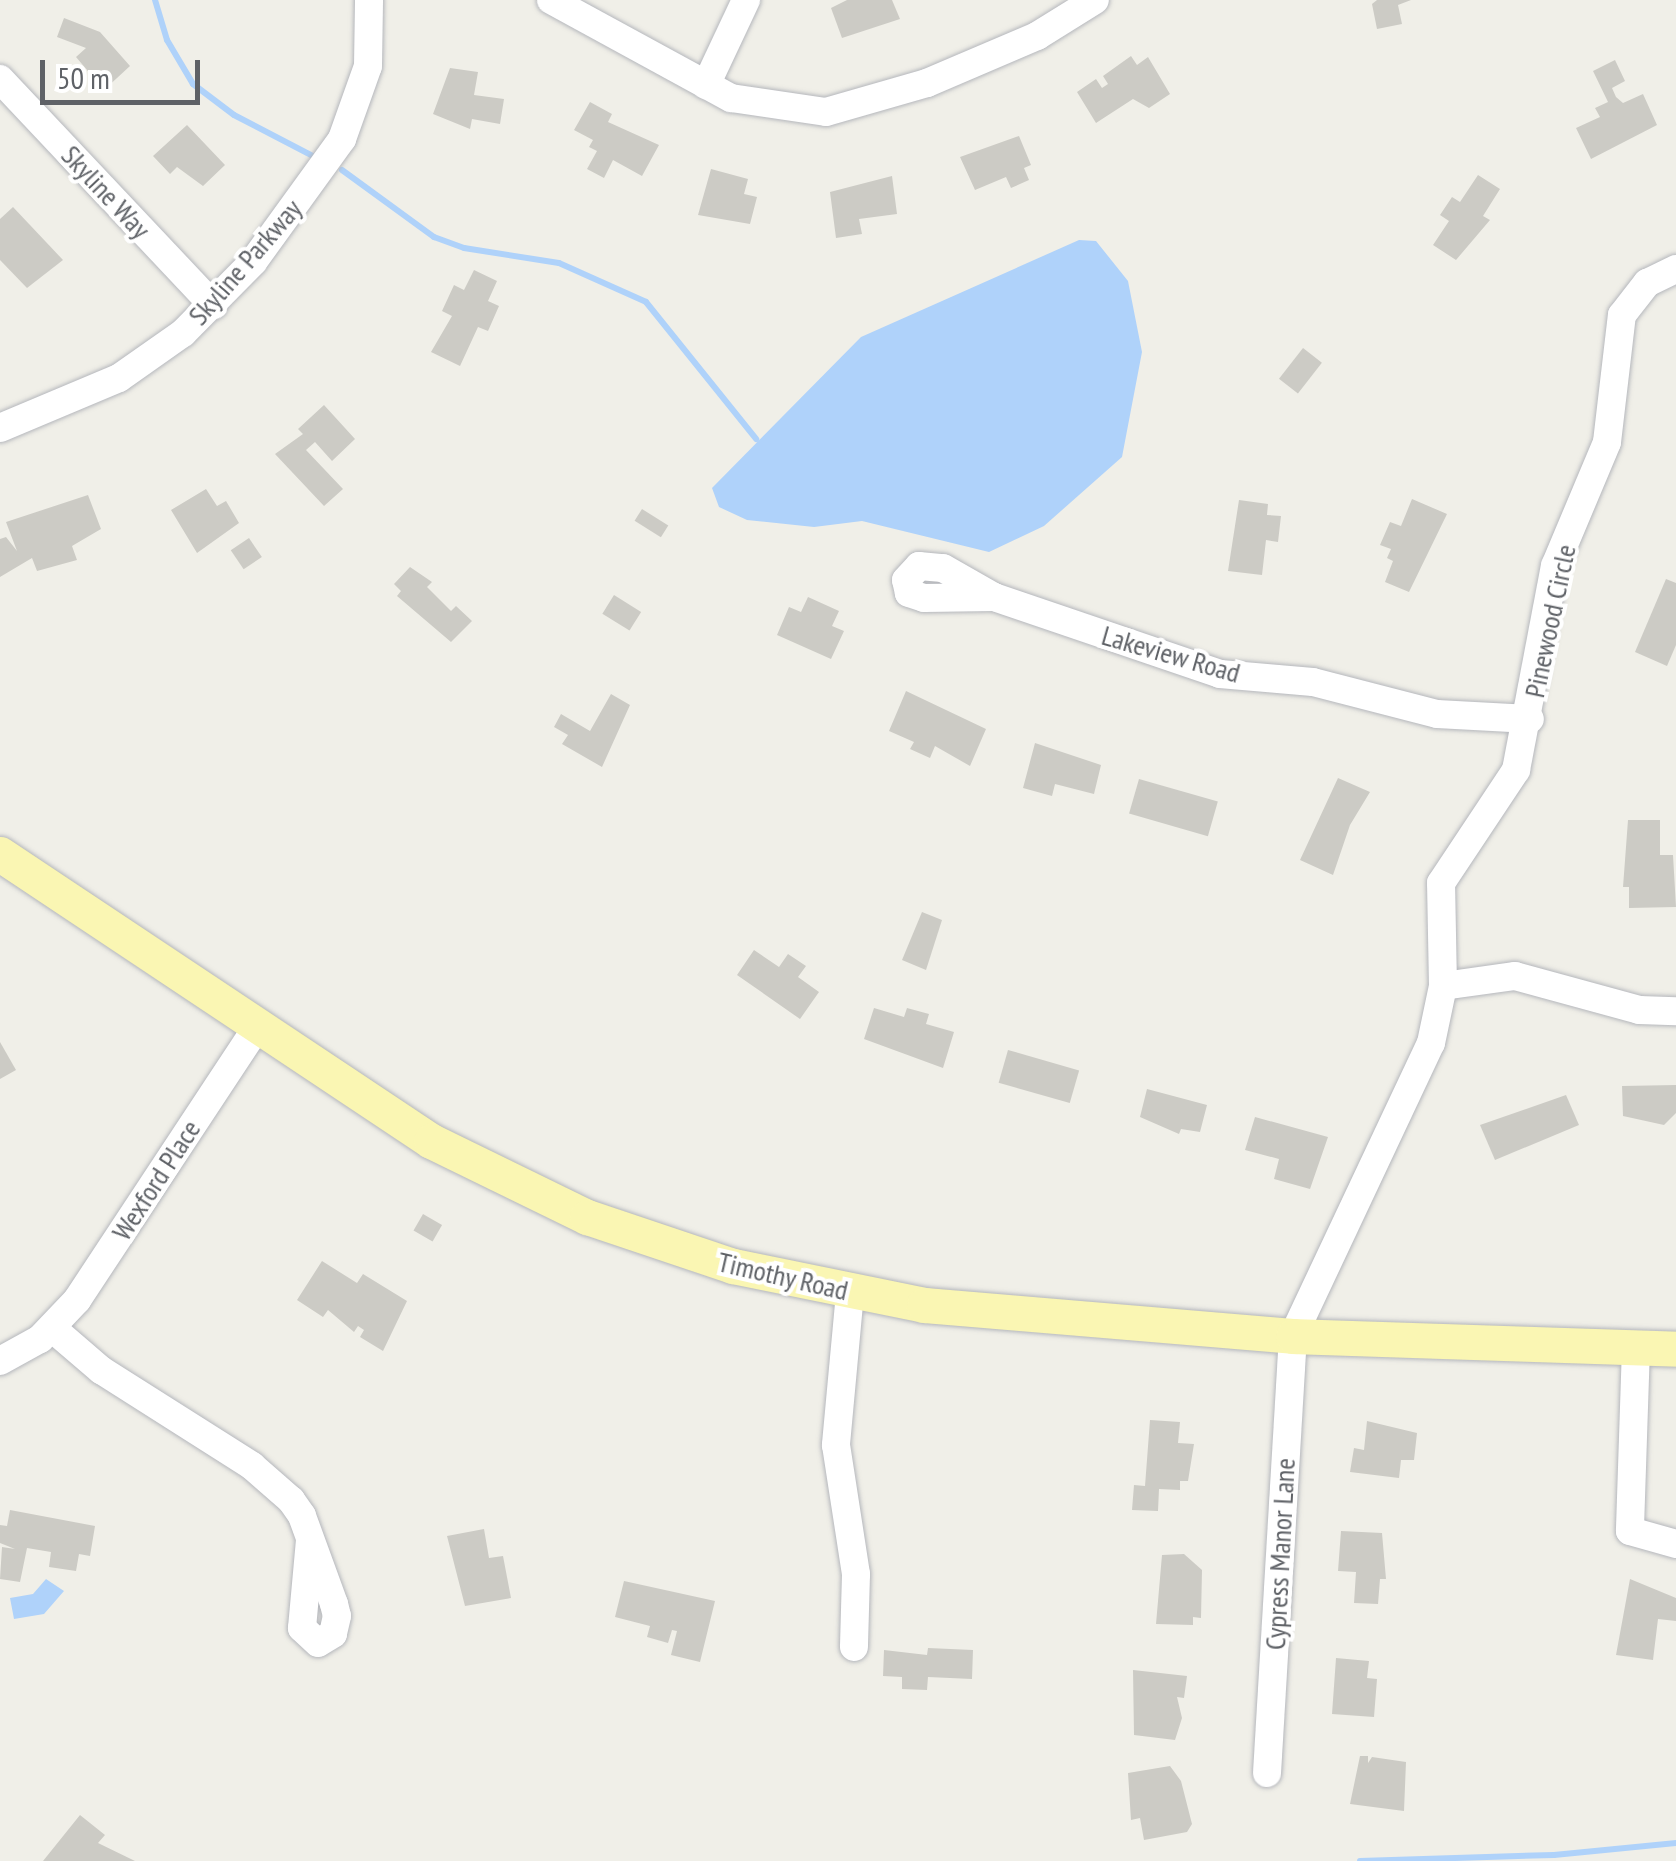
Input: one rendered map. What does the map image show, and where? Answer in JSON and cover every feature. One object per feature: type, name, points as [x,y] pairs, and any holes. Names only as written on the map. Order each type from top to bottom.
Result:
[{"type":"main road","name":"Timothy Road","points":[[0,854],[380,1111],[537,1196],[656,1243],[850,1293],[1293,1336],[1676,1350]]},
{"type":"street","name":"Skyline Parkway","points":[[0,428],[119,378],[213,305],[264,247],[342,139],[368,66],[369,0]]},
{"type":"street","points":[[551,0],[706,85],[759,106],[858,108],[1037,36],[1095,0]]},
{"type":"street","points":[[706,85],[746,0]]},
{"type":"street","name":"Skyline Way","points":[[0,79],[213,305]]},
{"type":"street","name":"Pinewood Circle","points":[[1293,1336],[1410,1099],[1444,986],[1442,883],[1516,770],[1530,719],[1555,566],[1607,442],[1622,315],[1647,283],[1676,269]]},
{"type":"street","name":"Lakeview Road","points":[[994,598],[1220,674],[1313,682],[1437,714],[1530,719]]},
{"type":"street","points":[[1444,986],[1514,976],[1639,1010],[1676,1011]]},
{"type":"street","name":"Wexford Place","points":[[0,1361],[52,1328],[77,1300],[256,1029]]},
{"type":"street","points":[[850,1293],[836,1445],[856,1574],[854,1647]]},
{"type":"street","points":[[52,1328],[101,1370],[276,1484],[302,1516],[310,1540]]},
{"type":"street","name":"Cypress Manor Lane","points":[[1267,1773],[1293,1336]]},
{"type":"street","points":[[1636,1347],[1630,1531],[1676,1544]]},
{"type":"water","points":[[1079,240],[1096,241],[1128,281],[1142,352],[1122,457],[1044,526],[989,552],[862,521],[814,527],[747,520],[719,507],[712,488],[861,337]]},
{"type":"water","points":[[46,1579],[64,1591],[44,1614],[14,1619],[10,1598],[33,1594]]},
{"type":"building","points":[[847,0],[892,0],[900,19],[842,38],[831,8]]},
{"type":"building","points":[[1377,0],[1411,0],[1398,5],[1402,24],[1377,29],[1372,4]]},
{"type":"building","points":[[64,18],[100,32],[130,66],[104,90],[76,57],[86,48],[57,37]]},
{"type":"building","points":[[1131,56],[1137,65],[1148,57],[1170,94],[1149,108],[1133,99],[1096,123],[1077,92],[1096,79],[1102,88],[1108,84],[1103,76]]},
{"type":"building","points":[[1615,60],[1625,81],[1612,88],[1616,97],[1623,103],[1643,94],[1657,125],[1591,159],[1576,128],[1600,117],[1595,108],[1608,102],[1593,71]]},
{"type":"building","points":[[450,68],[478,72],[474,95],[504,99],[500,124],[472,119],[470,129],[433,114]]},
{"type":"building","points":[[590,102],[612,114],[608,122],[659,145],[642,176],[613,160],[604,178],[587,169],[597,151],[589,147],[593,140],[574,130]]},
{"type":"building","points":[[187,125],[225,165],[203,186],[177,167],[170,174],[153,156]]},
{"type":"building","points":[[1019,136],[1031,165],[1024,168],[1029,180],[1011,188],[1006,177],[975,190],[960,157]]},
{"type":"building","points":[[711,169],[748,179],[744,194],[757,197],[750,224],[698,215]]},
{"type":"building","points":[[1478,175],[1500,189],[1483,216],[1490,220],[1456,260],[1433,245],[1449,221],[1440,215],[1452,197],[1460,202]]},
{"type":"building","points":[[892,176],[897,214],[859,219],[862,234],[836,238],[830,192]]},
{"type":"building","points":[[13,207],[63,260],[27,288],[0,260],[0,219]]},
{"type":"building","points":[[474,270],[497,281],[488,301],[499,306],[488,331],[478,327],[460,366],[431,352],[452,316],[442,311],[454,285],[464,290]]},
{"type":"building","points":[[1303,348],[1322,363],[1298,394],[1279,379]]},
{"type":"building","points":[[324,405],[355,439],[332,461],[315,442],[306,450],[343,489],[324,506],[275,454],[303,434],[298,429]]},
{"type":"building","points":[[206,489],[217,506],[226,501],[239,523],[197,553],[171,510]]},
{"type":"building","points":[[88,495],[101,529],[72,546],[77,560],[37,571],[32,558],[0,577],[0,539],[6,537],[17,551],[6,522]]},
{"type":"building","points":[[1412,499],[1447,514],[1409,592],[1385,582],[1393,561],[1387,558],[1391,549],[1380,545],[1390,522],[1401,526]]},
{"type":"building","points":[[1239,500],[1268,504],[1267,515],[1281,516],[1278,542],[1266,540],[1262,575],[1228,571]]},
{"type":"building","points":[[642,509],[668,525],[661,537],[635,521]]},
{"type":"building","points":[[249,538],[262,557],[244,569],[231,550]]},
{"type":"building","points":[[410,567],[432,582],[427,587],[451,611],[456,606],[472,621],[451,642],[397,596],[401,591],[394,584]]},
{"type":"building","points":[[1666,579],[1676,583],[1676,645],[1667,666],[1635,652]]},
{"type":"building","points":[[614,595],[641,612],[629,631],[602,614]]},
{"type":"building","points":[[808,597],[839,611],[832,626],[844,631],[831,659],[777,635],[789,607],[801,612]]},
{"type":"building","points":[[906,691],[986,729],[970,766],[935,746],[930,758],[910,749],[914,742],[889,731]]},
{"type":"building","points":[[611,694],[630,705],[602,767],[562,744],[568,735],[554,727],[561,714],[590,731]]},
{"type":"building","points":[[1035,743],[1101,765],[1094,794],[1055,784],[1052,796],[1023,788]]},
{"type":"building","points":[[1338,778],[1370,792],[1350,825],[1333,875],[1300,860]]},
{"type":"building","points":[[1139,779],[1218,802],[1208,836],[1129,814]]},
{"type":"building","points":[[1628,820],[1660,820],[1660,855],[1673,855],[1676,907],[1629,908],[1629,887],[1623,887]]},
{"type":"building","points":[[922,912],[942,920],[926,970],[902,960]]},
{"type":"building","points":[[754,950],[779,967],[788,954],[806,966],[798,977],[819,992],[800,1019],[737,975]]},
{"type":"building","points":[[874,1008],[904,1017],[907,1008],[929,1014],[926,1024],[954,1032],[943,1068],[864,1039]]},
{"type":"building","points":[[0,1042],[16,1070],[0,1079]]},
{"type":"building","points":[[1008,1050],[1079,1070],[1070,1103],[999,1083]]},
{"type":"building","points":[[1676,1085],[1676,1113],[1664,1125],[1623,1116],[1622,1086]]},
{"type":"building","points":[[1147,1089],[1207,1105],[1200,1132],[1181,1129],[1179,1134],[1140,1117]]},
{"type":"building","points":[[1566,1095],[1579,1125],[1495,1160],[1480,1125]]},
{"type":"building","points":[[1255,1117],[1328,1137],[1310,1189],[1274,1179],[1279,1159],[1245,1150]]},
{"type":"building","points":[[423,1214],[442,1225],[433,1241],[414,1230]]},
{"type":"building","points":[[322,1261],[357,1283],[363,1274],[407,1301],[383,1351],[360,1337],[364,1330],[358,1326],[354,1332],[328,1310],[323,1317],[297,1300]]},
{"type":"building","points":[[1150,1420],[1180,1422],[1178,1443],[1194,1444],[1188,1481],[1180,1481],[1180,1490],[1159,1489],[1158,1511],[1132,1510],[1134,1485],[1145,1486]]},
{"type":"building","points":[[1367,1421],[1417,1433],[1414,1460],[1401,1460],[1399,1478],[1350,1472],[1354,1448],[1364,1450]]},
{"type":"building","points":[[10,1510],[95,1526],[90,1556],[79,1554],[76,1571],[49,1567],[51,1552],[27,1548],[20,1582],[0,1579],[2,1547],[15,1549],[0,1543],[0,1525],[7,1526]]},
{"type":"building","points":[[484,1529],[489,1558],[503,1556],[511,1598],[465,1606],[447,1536]]},
{"type":"building","points":[[1341,1531],[1382,1533],[1386,1579],[1380,1579],[1378,1604],[1354,1603],[1356,1572],[1338,1571]]},
{"type":"building","points":[[1184,1554],[1202,1570],[1201,1618],[1193,1617],[1193,1625],[1156,1624],[1162,1555]]},
{"type":"building","points":[[1630,1579],[1676,1598],[1676,1621],[1658,1619],[1653,1660],[1616,1655]]},
{"type":"building","points":[[624,1581],[715,1601],[700,1662],[671,1655],[677,1631],[672,1630],[668,1643],[647,1637],[650,1626],[615,1617]]},
{"type":"building","points":[[928,1648],[973,1650],[972,1679],[928,1677],[927,1690],[902,1689],[902,1677],[883,1676],[884,1650],[927,1655]]},
{"type":"building","points":[[1336,1658],[1369,1661],[1367,1678],[1377,1679],[1374,1717],[1332,1714]]},
{"type":"building","points":[[1133,1670],[1187,1676],[1184,1698],[1177,1697],[1182,1718],[1175,1740],[1134,1735]]},
{"type":"building","points":[[1360,1756],[1368,1756],[1368,1763],[1372,1757],[1406,1762],[1404,1811],[1350,1804]]},
{"type":"building","points":[[1170,1766],[1181,1781],[1192,1824],[1187,1832],[1144,1840],[1140,1818],[1131,1820],[1128,1773]]},
{"type":"building","points":[[80,1815],[105,1835],[98,1843],[135,1861],[43,1861]]},
{"type":"waterway","points":[[155,0],[167,40],[193,84],[234,115],[311,155]]},
{"type":"waterway","points":[[342,170],[434,237],[464,248],[559,263],[646,302],[756,439]]},
{"type":"waterway","points":[[1360,1861],[1554,1855],[1676,1843]]}]
